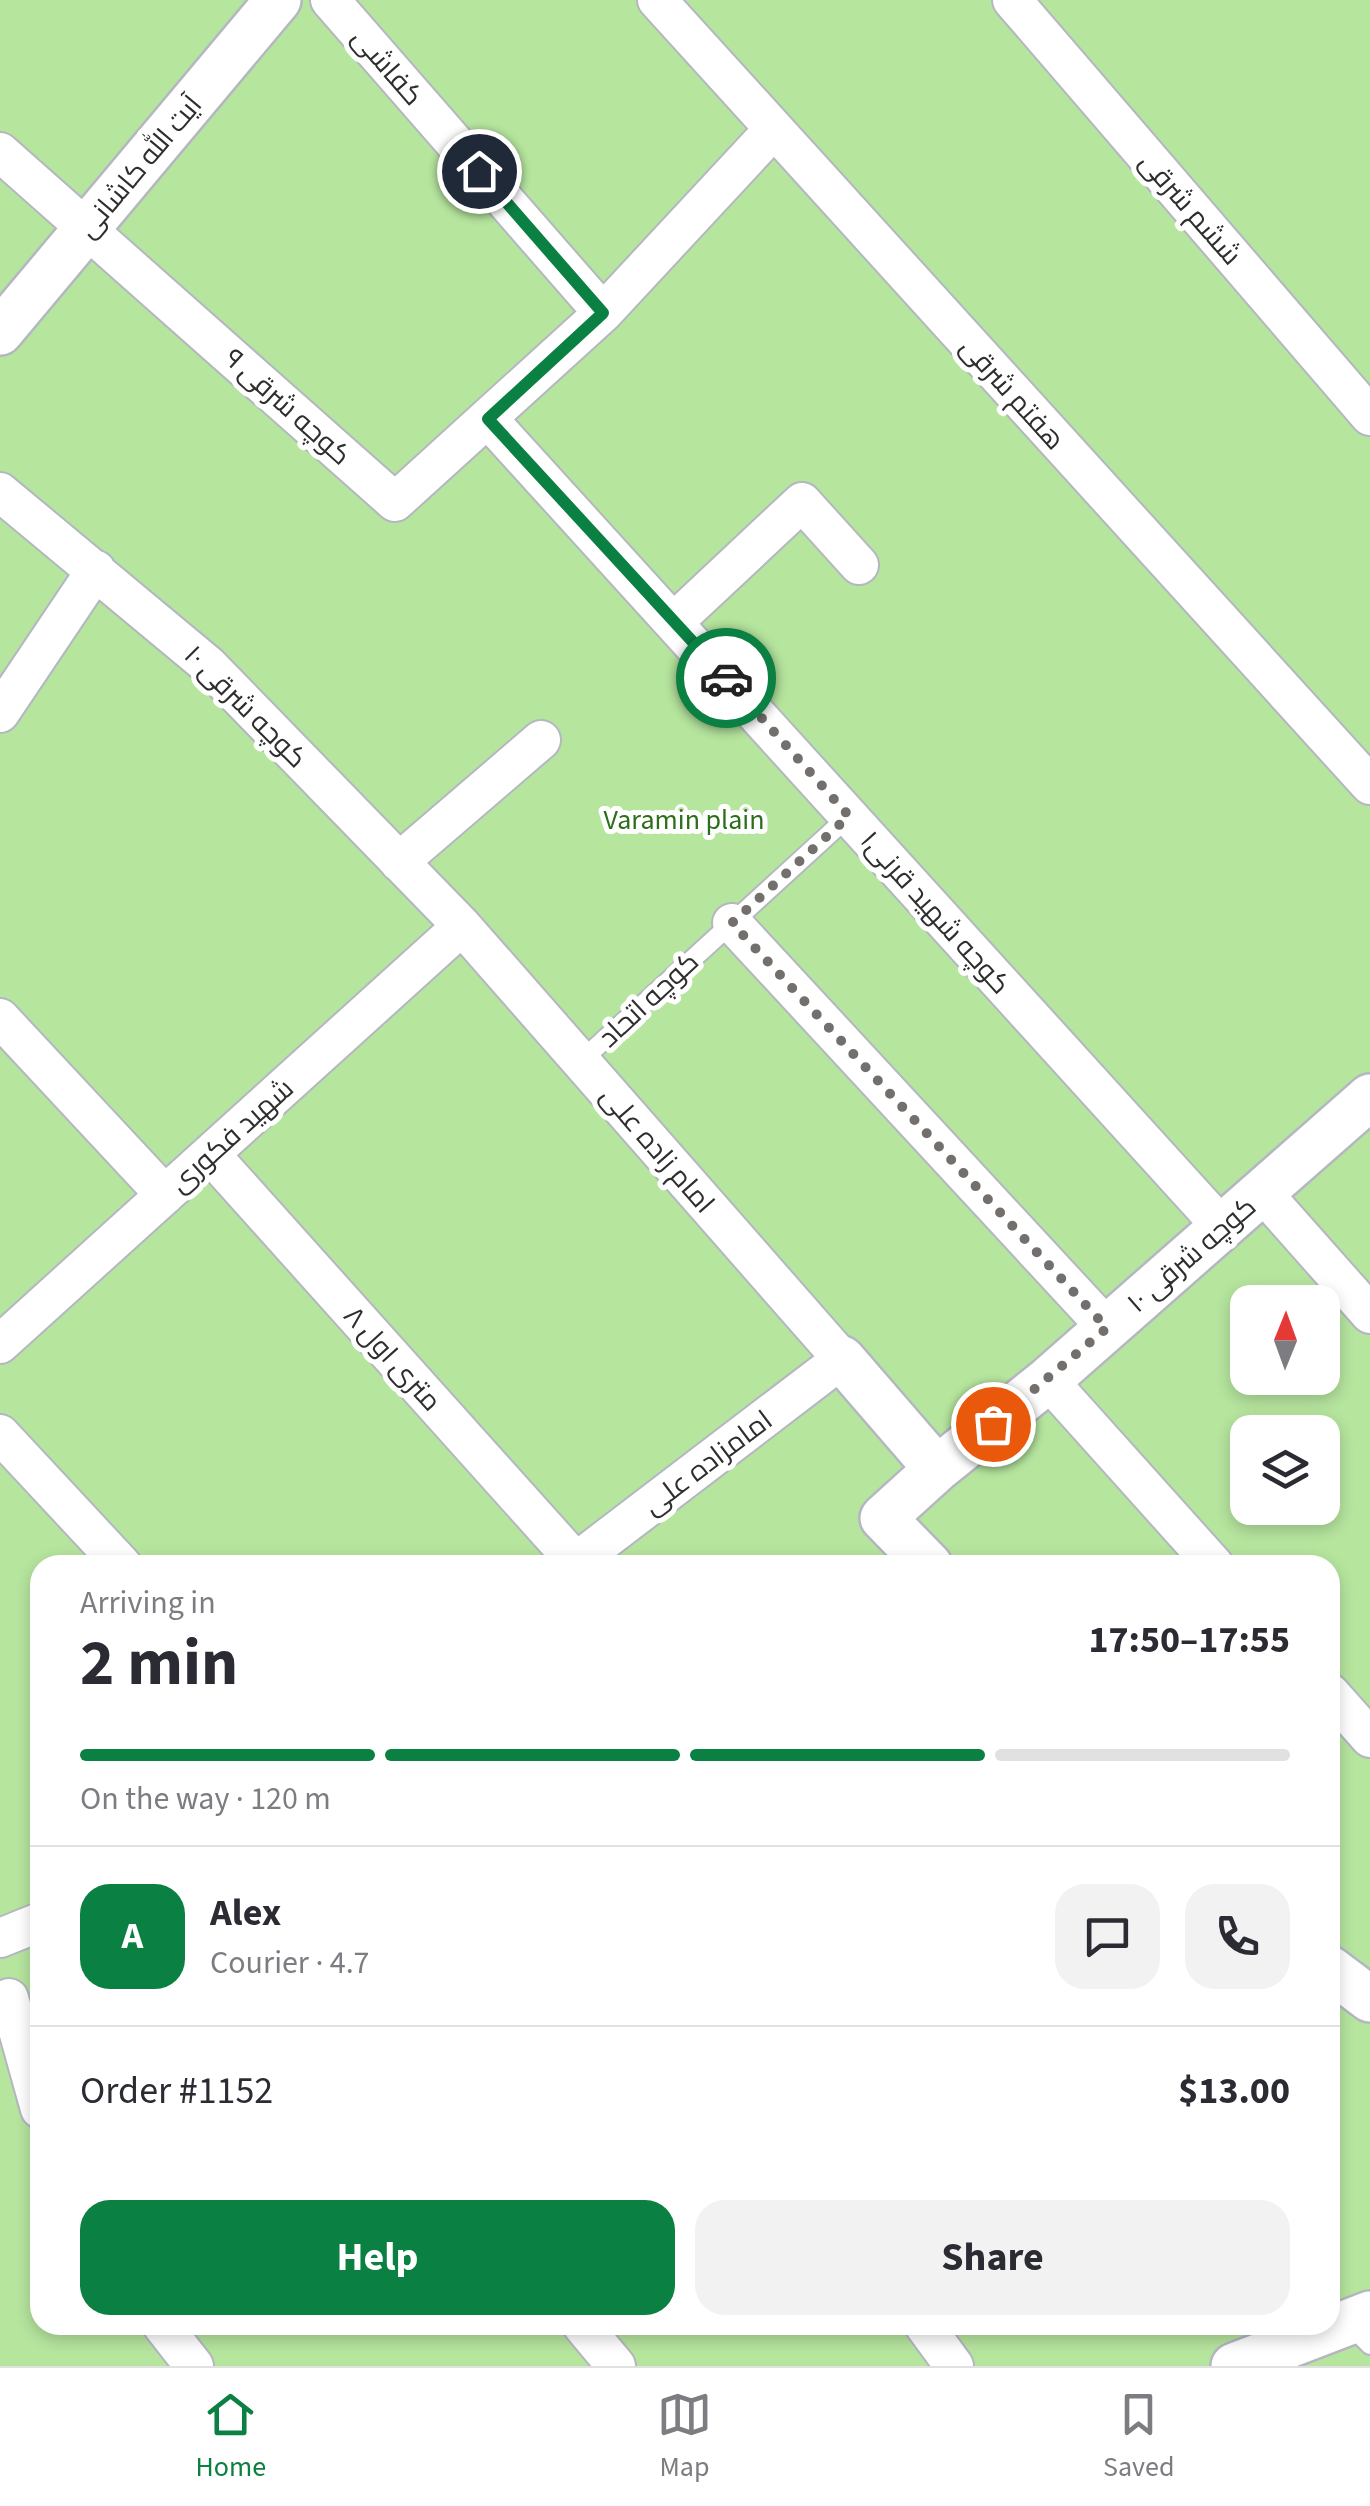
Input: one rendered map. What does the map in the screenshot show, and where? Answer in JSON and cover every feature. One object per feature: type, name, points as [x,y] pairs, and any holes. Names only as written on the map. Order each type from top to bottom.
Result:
[{"type":"street","name":"آیت الله کاشانی","points":[[0,332],[278,0]]},
{"type":"street","name":"کفاشی","points":[[330,0],[603,313]]},
{"type":"street","name":"هفتم شرقی","points":[[656,0],[1370,785]]},
{"type":"street","name":"ششم شرقی","points":[[1012,0],[1370,416]]},
{"type":"street","points":[[488,419],[603,313],[774,129]]},
{"type":"street","points":[[0,152],[87,229]]},
{"type":"street","name":"کوچه شرقی ۹","points":[[87,229],[395,502],[488,419]]},
{"type":"street","name":"کوچه شهید قرنی۱","points":[[488,419],[1222,1228]]},
{"type":"street","name":"کوچه شرقی ۱۰","points":[[0,492],[196,652],[468,933]]},
{"type":"street","points":[[675,621],[802,502],[859,565]]},
{"type":"street","points":[[0,714],[96,570]]},
{"type":"street","points":[[400,862],[540,740]]},
{"type":"street","points":[[732,923],[1107,1328]]},
{"type":"street","name":"امام زاده علی","points":[[468,933],[842,1359]]},
{"type":"street","name":"شهید فکوری","points":[[0,1344],[210,1154],[468,933]]},
{"type":"street","points":[[0,1018],[165,1195]]},
{"type":"street","name":"کوچه شرقی ۱۰","points":[[919,1555],[882,1518],[1048,1380],[1370,1097]]},
{"type":"street","name":"۸ متری اول","points":[[210,1154],[567,1555]]},
{"type":"street","points":[[1262,1192],[1370,1314]]},
{"type":"street","points":[[842,1359],[938,1469]]},
{"type":"street","name":"امامزاده علی","points":[[585,1555],[842,1359]]},
{"type":"street","points":[[1048,1380],[1205,1555]]},
{"type":"street","points":[[0,1434],[113,1555]]},
{"type":"street","points":[[1340,1705],[1370,1738]]},
{"type":"street","points":[[0,1938],[30,1926]]},
{"type":"street","points":[[1340,1971],[1370,1980]]},
{"type":"street","points":[[1340,1976],[1370,2000]]},
{"type":"street","points":[[9,1998],[30,2073]]},
{"type":"street","points":[[170,2335],[194,2366]]},
{"type":"street","points":[[590,2335],[616,2366]]},
{"type":"street","points":[[931,2335],[954,2366]]},
{"type":"street","points":[[1234,2366],[1283,2335]]},
{"type":"lane","name":"کوچه اتحاد","points":[[581,1062],[849,816]]},
{"type":"green space","name":"Varamin plain","points":[[0,0],[1370,0],[1370,2366],[0,2366]]},
{"type":"way so far","points":[[726,678],[849,816],[732,923],[1107,1328],[993,1424]]},
{"type":"route","points":[[479,171],[603,313],[488,419],[726,678]]}]
